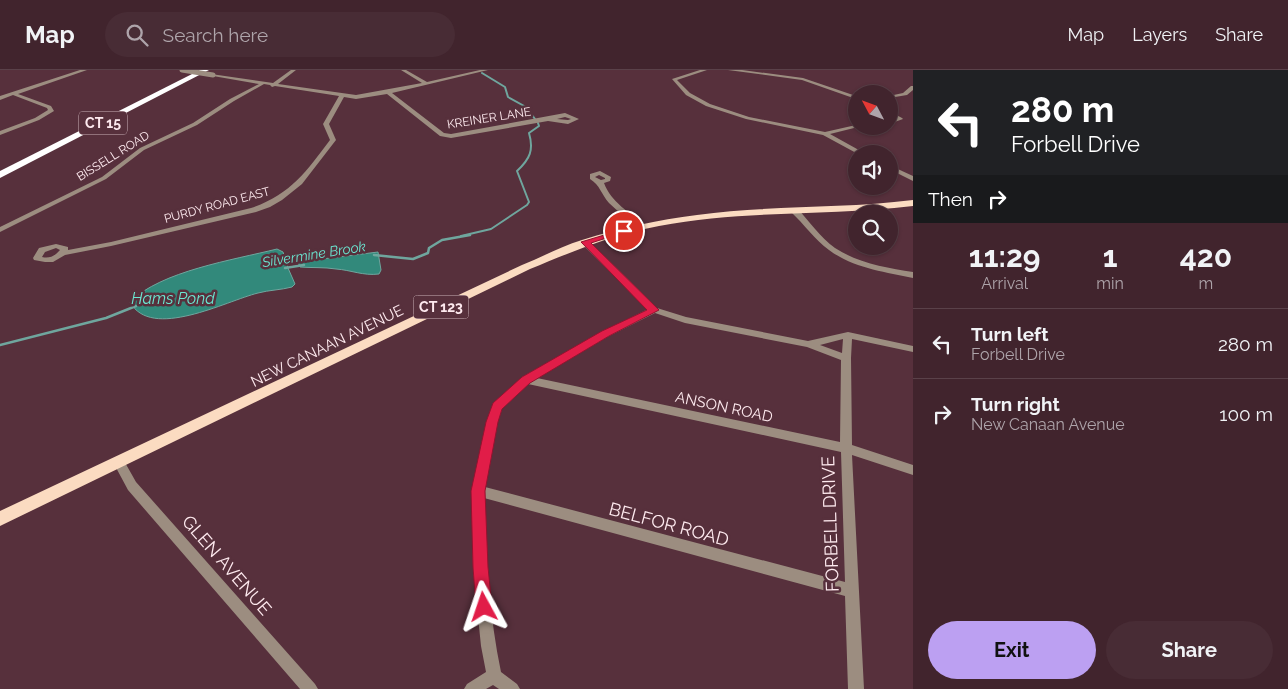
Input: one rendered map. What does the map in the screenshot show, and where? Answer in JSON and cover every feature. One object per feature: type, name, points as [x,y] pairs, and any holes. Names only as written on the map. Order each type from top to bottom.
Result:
[{"type":"highway","name":"CT 15","points":[[0,167],[198,70]]},
{"type":"highway","name":"CT 15","points":[[0,175],[204,70]]},
{"type":"main road","name":"NEW CANAAN AVENUE","points":[[0,519],[526,267],[585,242],[642,227],[726,214],[889,206],[913,203]]},
{"type":"street","points":[[0,98],[84,70]]},
{"type":"street","points":[[181,70],[342,96],[367,96],[486,70]]},
{"type":"street","points":[[272,86],[294,70]]},
{"type":"street","points":[[403,70],[426,83]]},
{"type":"street","points":[[705,70],[674,79],[688,94],[708,105],[748,118],[825,134],[848,146]]},
{"type":"street","points":[[730,70],[803,79],[848,95]]},
{"type":"street","name":"BISSELL ROAD","points":[[0,230],[104,178],[142,149],[195,124],[232,100],[262,84]]},
{"type":"street","points":[[898,95],[905,94],[913,86]]},
{"type":"street","name":"KREINER LANE","points":[[388,92],[442,135],[452,136],[548,119]]},
{"type":"street","points":[[0,133],[37,119],[52,111],[49,108],[14,94]]},
{"type":"street","name":"PURDY ROAD EAST","points":[[63,253],[78,252],[253,210],[277,201],[298,186],[333,140],[326,124],[342,96]]},
{"type":"street","points":[[825,134],[848,129]]},
{"type":"street","points":[[898,172],[913,179]]},
{"type":"street","points":[[600,182],[602,189],[608,197],[642,227]]},
{"type":"street","points":[[794,210],[834,250],[881,269],[913,275]]},
{"type":"street","points":[[585,242],[654,310],[685,320],[808,344],[846,358]]},
{"type":"street","points":[[512,689],[494,676],[488,646],[480,567],[478,491],[492,422],[498,407],[526,380],[606,334],[654,310]]},
{"type":"street","points":[[808,344],[848,334],[913,349]]},
{"type":"street","name":"FORBELL DRIVE","points":[[848,334],[846,358],[846,448],[856,689]]},
{"type":"street","name":"ANSON ROAD","points":[[526,380],[846,448],[913,470]]},
{"type":"street","name":"GLEN AVENUE","points":[[119,462],[132,486],[310,689]]},
{"type":"street","name":"BELFOR ROAD","points":[[478,491],[852,591]]},
{"type":"street","points":[[472,689],[494,676]]},
{"type":"water","name":"Hams Pond","points":[[277,249],[283,252],[295,284],[292,287],[258,293],[209,310],[171,318],[154,318],[140,313],[130,302],[143,291],[179,275],[219,262]]},
{"type":"water","points":[[378,252],[381,270],[379,274],[332,268],[300,267],[298,262]]},
{"type":"waterway","name":"Silvermine Brook","points":[[482,73],[505,87],[508,97],[526,107],[535,119]]},
{"type":"waterway","name":"Silvermine Brook","points":[[461,236],[491,229],[527,205],[529,202],[517,171],[530,154],[529,133],[539,126],[538,123]]},
{"type":"waterway","name":"Silvermine Brook","points":[[374,255],[413,259],[428,253],[429,248],[442,240],[470,235]]},
{"type":"waterway","name":"Silvermine Brook","points":[[285,268],[304,265]]},
{"type":"waterway","name":"Silvermine Brook","points":[[0,345],[106,318],[136,306]]},
{"type":"route","points":[[484,607],[480,567],[478,491],[492,422],[498,407],[526,380],[606,334],[654,310],[585,242],[624,231]]}]
